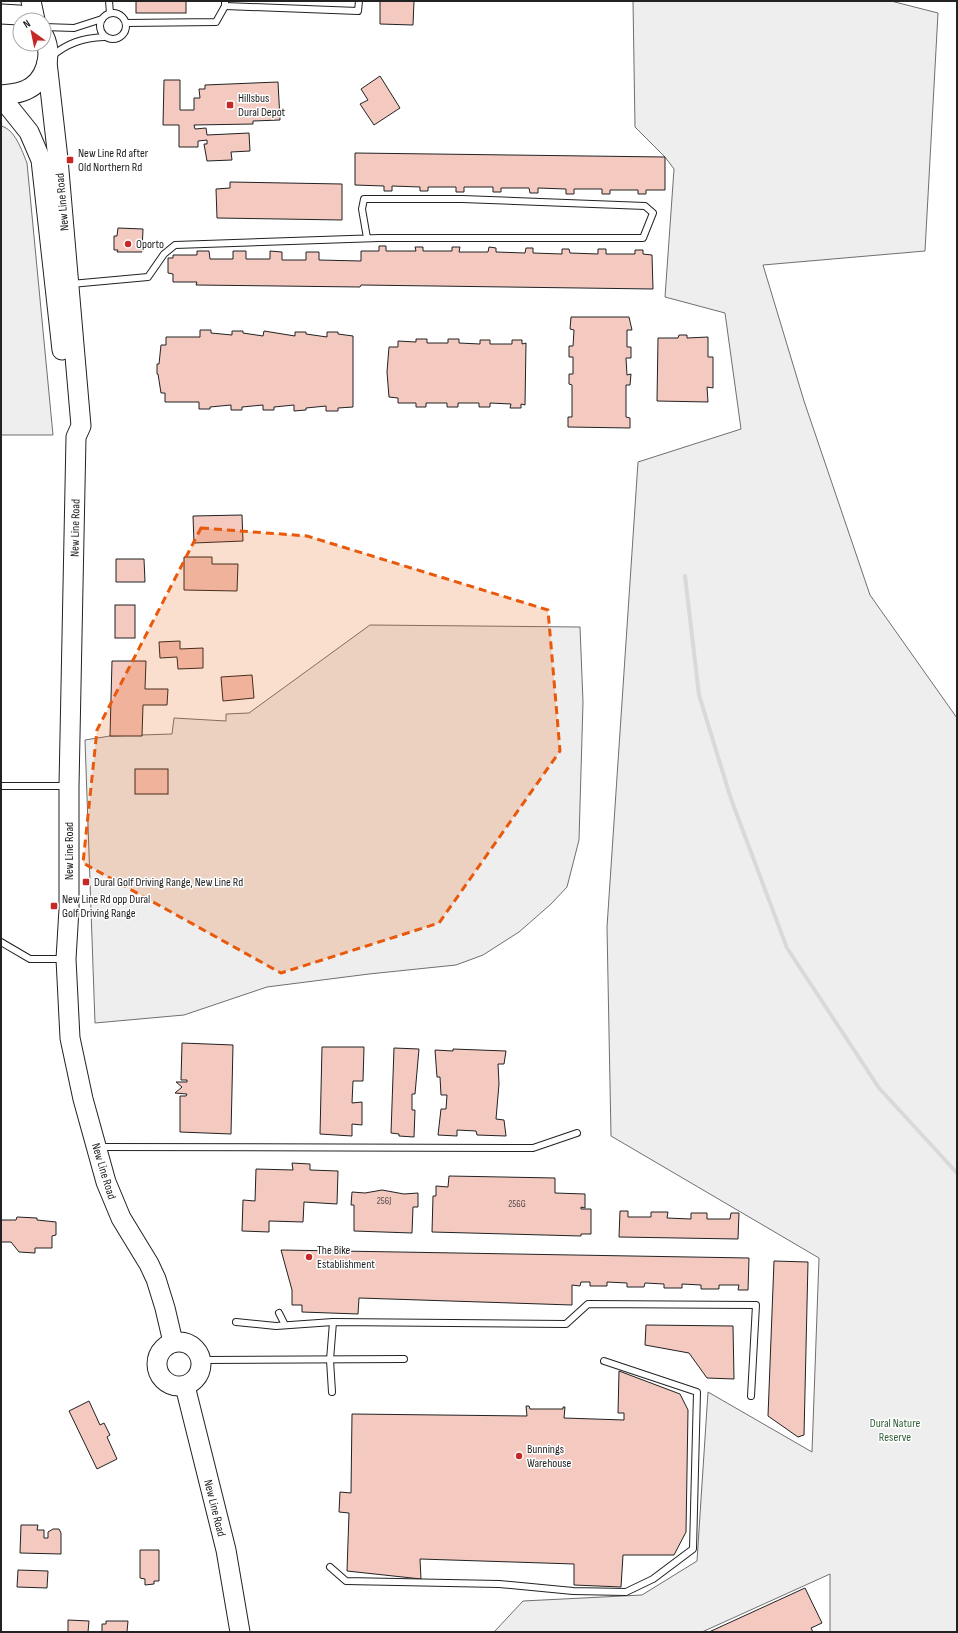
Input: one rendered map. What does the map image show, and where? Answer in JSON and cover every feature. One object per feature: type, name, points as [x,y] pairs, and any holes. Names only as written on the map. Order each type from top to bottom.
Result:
[{"type":"main road","points":[[31,1],[33,12]]},
{"type":"main road","points":[[1,14],[12,15]]},
{"type":"main road","name":"New Line Road","points":[[47,52],[70,284],[81,426],[76,437],[69,786],[69,909],[66,959],[70,1038],[81,1092],[106,1182],[130,1234],[149,1264],[156,1279],[173,1342]]},
{"type":"main road","points":[[1,96],[19,93],[32,86],[42,76],[48,61]]},
{"type":"main road","name":"New Line Road","points":[[1,96],[29,132],[41,160],[70,427],[76,437]]},
{"type":"main road","points":[[181,1341],[194,1347],[202,1360],[202,1366],[196,1379],[185,1386],[169,1384],[163,1380],[159,1373],[157,1358],[166,1345],[173,1342],[181,1341]]},
{"type":"main road","name":"New Line Road","points":[[185,1386],[226,1550],[240,1632]]},
{"type":"lane","points":[[109,1],[110,13]]},
{"type":"lane","points":[[126,23],[216,22],[225,3],[358,11],[359,1]]},
{"type":"lane","points":[[48,61],[65,46],[84,38],[104,37],[112,40],[120,38],[125,31],[126,23],[122,16],[110,13],[102,18],[74,28],[52,27]]},
{"type":"lane","points":[[102,18],[100,30],[104,37]]},
{"type":"lane","points":[[70,284],[148,277],[164,254],[175,244],[367,238],[643,238],[653,213],[645,206],[462,199],[364,199],[362,209],[367,238]]},
{"type":"lane","points":[[1,786],[69,786]]},
{"type":"lane","points":[[1,942],[30,959],[66,959]]},
{"type":"lane","points":[[96,1147],[533,1148],[577,1133]]},
{"type":"lane","points":[[236,1322],[284,1325],[333,1322],[566,1324],[588,1304],[756,1305],[751,1396]]},
{"type":"lane","points":[[279,1313],[284,1325]]},
{"type":"lane","points":[[332,1392],[330,1360],[333,1322]]},
{"type":"lane","points":[[202,1360],[404,1359]]},
{"type":"lane","points":[[330,1567],[346,1581],[500,1584],[580,1591],[626,1592],[653,1579],[693,1549],[697,1392],[604,1361]]},
{"type":"highlighted area","points":[[201,528],[307,536],[548,610],[560,751],[439,923],[281,973],[83,863],[97,730]]},
{"type":"green space","name":"Dural Nature Reserve","points":[[633,1],[891,1],[938,13],[925,251],[763,265],[804,401],[870,595],[957,718],[957,1632],[830,1632],[830,1574],[702,1632],[494,1632],[523,1601],[642,1595],[697,1561],[708,1392],[812,1452],[819,1258],[611,1136],[607,927],[638,462],[741,429],[725,313],[665,297],[674,169],[665,157],[635,127]]},
{"type":"green space","points":[[1,126],[10,131],[14,136],[27,163],[53,435],[1,435]]},
{"type":"green space","points":[[370,625],[580,627],[583,702],[579,840],[567,887],[551,904],[519,932],[483,955],[456,965],[267,987],[184,1015],[95,1023],[85,740],[110,736],[172,734],[174,718],[226,721],[226,714],[249,713]]},
{"type":"building","points":[[136,1],[186,1],[186,13],[136,13]]},
{"type":"building","points":[[380,1],[414,1],[413,25],[380,24]]},
{"type":"building","points":[[380,76],[400,108],[374,125],[360,104],[368,100],[361,89]]},
{"type":"building","points":[[164,80],[180,80],[180,110],[194,110],[194,98],[200,98],[199,89],[205,89],[205,85],[278,82],[280,120],[253,121],[253,124],[194,125],[195,129],[206,128],[207,135],[249,133],[250,151],[231,152],[232,160],[207,161],[204,144],[207,144],[207,140],[198,141],[198,147],[179,147],[179,125],[163,125]]},
{"type":"building","points":[[355,153],[665,157],[665,190],[646,190],[646,194],[638,194],[638,190],[610,190],[610,194],[602,194],[602,189],[574,189],[574,194],[566,194],[566,189],[538,188],[538,193],[530,193],[529,188],[501,188],[501,192],[493,192],[493,187],[464,187],[464,192],[456,192],[456,187],[428,187],[428,191],[420,191],[420,187],[392,186],[392,191],[384,191],[384,186],[355,185]]},
{"type":"building","points":[[230,182],[342,184],[342,220],[217,218],[216,189],[230,188]]},
{"type":"building","name":"Oporto","points":[[118,228],[143,229],[142,252],[117,252],[118,250],[114,250],[114,236],[117,236]]},
{"type":"building","points":[[379,246],[386,246],[386,251],[416,251],[415,247],[423,247],[423,251],[452,251],[452,247],[460,247],[459,252],[488,252],[489,247],[496,248],[496,252],[525,253],[526,248],[533,248],[533,253],[562,254],[562,249],[569,249],[570,253],[598,254],[598,249],[606,249],[606,254],[635,254],[635,250],[643,250],[643,254],[652,255],[653,289],[361,285],[360,287],[196,285],[197,282],[173,282],[173,274],[168,273],[168,258],[173,258],[173,255],[197,255],[197,251],[209,251],[210,259],[233,259],[233,251],[246,251],[246,259],[270,259],[270,251],[282,252],[282,260],[306,260],[306,252],[319,252],[319,260],[361,261],[361,251],[379,251]]},
{"type":"building","points":[[571,317],[629,317],[632,330],[627,330],[627,347],[631,347],[631,358],[626,358],[627,375],[631,374],[630,385],[626,385],[626,417],[630,418],[630,428],[568,427],[568,417],[572,417],[572,385],[569,384],[569,374],[573,374],[573,357],[569,357],[569,346],[573,346],[574,330],[570,329]]},
{"type":"building","points":[[200,330],[211,330],[211,333],[232,335],[232,331],[243,331],[243,333],[263,336],[264,331],[295,336],[295,332],[306,332],[306,334],[327,337],[327,332],[338,332],[338,334],[353,336],[353,407],[338,408],[338,411],[326,411],[326,406],[294,411],[294,405],[274,407],[274,410],[263,410],[263,405],[242,407],[242,410],[231,410],[231,405],[210,407],[210,409],[199,409],[199,402],[165,402],[165,393],[161,393],[157,374],[157,364],[159,364],[161,345],[166,345],[166,337],[200,337]]},
{"type":"building","points":[[679,335],[687,335],[687,338],[708,337],[708,357],[713,357],[713,388],[707,387],[708,402],[657,401],[658,338],[678,338]]},
{"type":"building","points":[[416,339],[427,339],[427,343],[448,343],[448,339],[459,339],[459,343],[480,344],[480,340],[490,340],[490,344],[512,344],[512,340],[522,340],[522,344],[526,343],[525,405],[521,404],[521,408],[510,408],[511,404],[490,403],[490,407],[479,407],[479,403],[458,403],[458,407],[447,407],[447,403],[426,403],[426,407],[416,407],[416,403],[398,403],[398,398],[389,397],[387,372],[389,347],[398,347],[398,341],[416,342]]},
{"type":"building","points":[[242,515],[243,541],[194,543],[193,516]]},
{"type":"building","points":[[184,557],[212,557],[212,564],[238,564],[237,591],[184,590]]},
{"type":"building","points":[[116,559],[144,559],[145,582],[116,582]]},
{"type":"building","points":[[115,605],[135,605],[135,638],[115,638]]},
{"type":"building","points":[[180,641],[180,649],[203,648],[203,668],[178,669],[177,657],[160,658],[159,642]]},
{"type":"building","points":[[112,661],[146,661],[145,689],[168,689],[167,705],[143,705],[142,736],[110,736]]},
{"type":"building","points":[[252,675],[254,698],[223,701],[221,677]]},
{"type":"building","points":[[135,769],[168,769],[168,794],[135,794]]},
{"type":"building","points":[[182,1043],[233,1045],[231,1134],[180,1132],[180,1096],[186,1096],[187,1094],[175,1093],[182,1087],[176,1082],[187,1082],[187,1080],[181,1080]]},
{"type":"building","points":[[322,1047],[364,1047],[363,1081],[353,1081],[352,1103],[362,1102],[362,1125],[352,1124],[352,1136],[320,1134]]},
{"type":"building","points":[[394,1048],[419,1049],[415,1094],[412,1094],[412,1110],[415,1110],[414,1137],[399,1136],[399,1134],[391,1133]]},
{"type":"building","points":[[453,1049],[506,1051],[504,1064],[498,1064],[499,1084],[496,1119],[504,1120],[506,1136],[477,1135],[476,1131],[457,1130],[457,1136],[438,1135],[441,1109],[446,1109],[447,1095],[441,1095],[440,1077],[437,1077],[435,1050],[453,1051]]},
{"type":"building","points":[[292,1163],[310,1164],[310,1170],[338,1171],[337,1204],[304,1202],[303,1222],[269,1221],[269,1232],[242,1231],[243,1200],[255,1201],[256,1169],[293,1170]]},
{"type":"building","points":[[449,1176],[555,1178],[555,1193],[585,1194],[585,1208],[581,1207],[581,1209],[591,1209],[591,1234],[581,1234],[581,1236],[432,1232],[433,1196],[436,1196],[436,1186],[448,1187]]},
{"type":"building","points":[[382,1190],[404,1194],[418,1193],[418,1207],[413,1207],[412,1233],[354,1231],[354,1205],[351,1205],[352,1192],[365,1193]]},
{"type":"building","points":[[620,1211],[628,1211],[628,1217],[651,1217],[651,1212],[668,1212],[667,1218],[691,1219],[691,1213],[707,1213],[707,1219],[730,1219],[731,1213],[739,1213],[738,1239],[619,1237]]},
{"type":"building","points":[[17,1217],[37,1218],[37,1220],[56,1222],[56,1235],[52,1236],[52,1248],[35,1248],[35,1253],[19,1252],[11,1242],[1,1242],[1,1220],[16,1220]]},
{"type":"building","points":[[281,1250],[749,1258],[748,1290],[738,1290],[739,1285],[719,1285],[719,1289],[701,1289],[701,1285],[682,1284],[682,1288],[664,1288],[664,1284],[645,1283],[644,1287],[627,1287],[627,1283],[607,1282],[607,1286],[590,1286],[590,1282],[581,1282],[580,1286],[572,1285],[572,1305],[359,1298],[358,1314],[302,1312],[302,1305],[292,1305],[292,1290]]},
{"type":"building","points":[[774,1261],[808,1262],[804,1435],[798,1437],[768,1416]]},
{"type":"building","points":[[646,1325],[733,1326],[734,1379],[707,1378],[689,1353],[645,1345]]},
{"type":"building","name":"Bunnings Warehouse","points":[[619,1371],[680,1394],[688,1410],[686,1532],[674,1555],[623,1555],[621,1587],[574,1585],[574,1564],[420,1559],[421,1579],[347,1571],[349,1513],[339,1512],[340,1492],[351,1493],[352,1414],[527,1416],[526,1406],[529,1406],[530,1409],[563,1409],[563,1407],[565,1407],[564,1418],[624,1420],[624,1413],[618,1413]]},
{"type":"building","points":[[89,1401],[100,1425],[104,1423],[110,1435],[107,1437],[117,1459],[97,1469],[69,1411]]},
{"type":"building","points":[[21,1525],[38,1525],[37,1530],[44,1530],[44,1538],[48,1538],[48,1532],[53,1529],[59,1529],[61,1533],[61,1554],[20,1553]]},
{"type":"building","points":[[140,1550],[159,1550],[159,1581],[154,1581],[154,1584],[145,1585],[145,1579],[140,1578]]},
{"type":"building","points":[[18,1570],[48,1571],[47,1588],[17,1587]]},
{"type":"building","points":[[805,1588],[822,1623],[811,1628],[813,1632],[709,1632]]},
{"type":"building","points":[[68,1620],[89,1621],[88,1632],[68,1632]]},
{"type":"building","points":[[106,1621],[128,1621],[127,1632],[102,1632],[102,1624],[106,1624]]},
{"type":"waterway","points":[[685,576],[699,695],[731,799],[787,948],[879,1088],[957,1173]]},
{"type":"place","name":"Hillsbus Dural Depot","points":[[230,105]]},
{"type":"place","name":"New Line Rd after Old Northern Rd","points":[[70,160]]},
{"type":"place","name":"Oporto","points":[[128,244]]},
{"type":"place","name":"Dural Golf Driving Range, New Line Rd","points":[[86,882]]},
{"type":"place","name":"New Line Rd opp Dural Golf Driving Range","points":[[54,906]]},
{"type":"place","name":"The Bike Establishment","points":[[309,1257]]},
{"type":"place","name":"Bunnings Warehouse","points":[[519,1456]]}]
